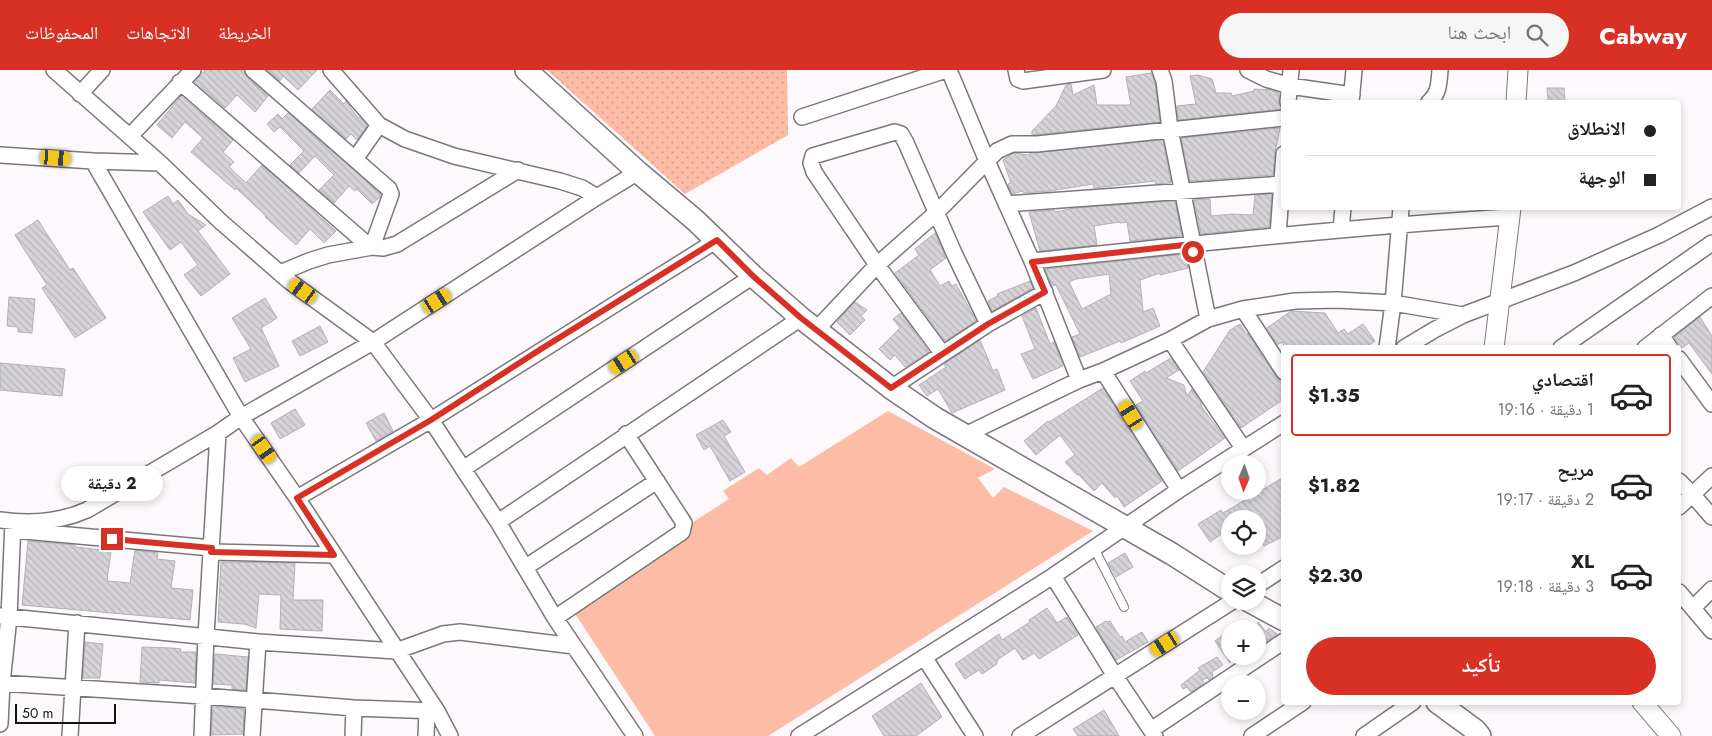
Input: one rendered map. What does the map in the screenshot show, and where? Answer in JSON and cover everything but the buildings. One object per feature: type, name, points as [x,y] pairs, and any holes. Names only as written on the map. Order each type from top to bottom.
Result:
[{"type":"main road","points":[[526,70],[638,172],[717,240],[753,276],[809,324],[891,388],[935,418],[1172,554],[1221,584]]},
{"type":"main road","points":[[1265,610],[1281,618]]},
{"type":"main road","points":[[1445,705],[1474,734]]},
{"type":"street","points":[[54,70],[73,83],[220,221],[280,273],[373,342],[431,420],[498,522],[555,618],[635,736]]},
{"type":"street","points":[[73,83],[102,70]]},
{"type":"street","points":[[130,136],[193,70]]},
{"type":"street","points":[[253,70],[389,189],[390,194],[371,247]]},
{"type":"street","points":[[331,70],[378,125],[405,139],[454,156],[518,170],[582,188],[597,197]]},
{"type":"street","points":[[802,117],[947,70],[1045,292],[1079,380]]},
{"type":"street","points":[[1016,70],[1018,79],[1023,81],[1104,70]]},
{"type":"street","points":[[1160,70],[1164,81],[1170,129],[1208,319]]},
{"type":"street","points":[[1248,70],[1266,79],[1290,86],[1352,99],[1354,70]]},
{"type":"street","points":[[1288,100],[1291,70]]},
{"type":"street","points":[[1432,100],[1437,92],[1440,70]]},
{"type":"street","points":[[1516,100],[1518,70]]},
{"type":"street","points":[[180,82],[371,247]]},
{"type":"street","points":[[498,522],[626,434],[809,324],[936,213],[986,160],[997,151],[1012,144],[1036,144],[1281,118]]},
{"type":"street","points":[[355,159],[378,125]]},
{"type":"street","points":[[942,353],[877,265],[814,172],[811,163],[813,156],[895,132],[901,134],[988,324]]},
{"type":"street","points":[[0,155],[160,163]]},
{"type":"street","points":[[93,161],[241,417],[297,498],[396,651],[432,711],[450,736]]},
{"type":"street","points":[[280,273],[328,255],[371,247],[384,248],[397,244],[518,170]]},
{"type":"street","points":[[9,524],[59,520],[73,516],[373,342],[638,172]]},
{"type":"street","points":[[1006,204],[1281,184]]},
{"type":"street","points":[[1278,235],[1281,197]]},
{"type":"street","points":[[1409,345],[1463,315],[1574,273],[1712,207]]},
{"type":"street","points":[[1341,229],[1343,210]]},
{"type":"street","points":[[1387,345],[1401,210]]},
{"type":"street","points":[[1032,262],[1511,212],[1494,345]]},
{"type":"street","points":[[297,498],[431,420],[717,240]]},
{"type":"street","points":[[1565,345],[1712,243]]},
{"type":"street","points":[[462,469],[753,276]]},
{"type":"street","points":[[891,388],[988,324],[1045,292]]},
{"type":"street","points":[[1649,345],[1712,296]]},
{"type":"street","points":[[966,435],[1079,380],[1170,340],[1208,319],[1243,309],[1296,301],[1336,300],[1393,303],[1463,315]]},
{"type":"street","points":[[1243,309],[1281,367]]},
{"type":"street","points":[[1661,335],[1668,345]]},
{"type":"street","points":[[1170,340],[1243,448]]},
{"type":"street","points":[[1681,362],[1712,404]]},
{"type":"street","points":[[1103,371],[1179,490]]},
{"type":"street","points":[[799,736],[1052,576],[1179,490],[1281,425]]},
{"type":"street","points":[[202,736],[218,432]]},
{"type":"street","points":[[555,618],[682,532],[684,523],[626,434]]},
{"type":"street","points":[[1681,505],[1712,476]]},
{"type":"street","points":[[526,568],[656,481]]},
{"type":"street","points":[[1681,482],[1712,517]]},
{"type":"street","points":[[9,524],[212,550],[334,555]]},
{"type":"street","points":[[0,724],[9,524]]},
{"type":"street","points":[[1266,580],[1281,570]]},
{"type":"street","points":[[1052,576],[1153,733],[1281,644]]},
{"type":"street","points":[[1693,608],[1712,589]]},
{"type":"street","points":[[1681,594],[1712,631]]},
{"type":"street","points":[[1020,736],[1221,608]]},
{"type":"street","points":[[5,616],[258,642],[396,651],[443,634],[460,632],[574,646]]},
{"type":"street","points":[[70,736],[78,623]]},
{"type":"street","points":[[252,736],[258,642]]},
{"type":"street","points":[[924,657],[975,736]]},
{"type":"street","points":[[1,683],[354,708],[432,711]]},
{"type":"street","points":[[1252,736],[1298,705]]},
{"type":"street","points":[[1364,736],[1409,705]]},
{"type":"street","points":[[1645,705],[1671,736]]},
{"type":"street","points":[[353,736],[354,708]]},
{"type":"street","points":[[426,736],[432,711]]},
{"type":"lane","points":[[1094,548],[1124,607]]},
{"type":"shaded area","points":[[547,70],[787,70],[788,135],[685,194]]},
{"type":"shaded area","points":[[888,411],[995,469],[978,478],[993,498],[1004,487],[1093,531],[768,736],[655,736],[572,609],[688,538],[684,528],[729,499],[723,491],[759,468],[767,475],[791,458],[799,467]]},
{"type":"route","points":[[112,539],[212,548],[211,552],[334,555],[297,498],[431,420],[717,240],[753,276],[801,318],[891,388],[988,324],[1045,292],[1032,262],[1193,244],[1193,252]]}]
